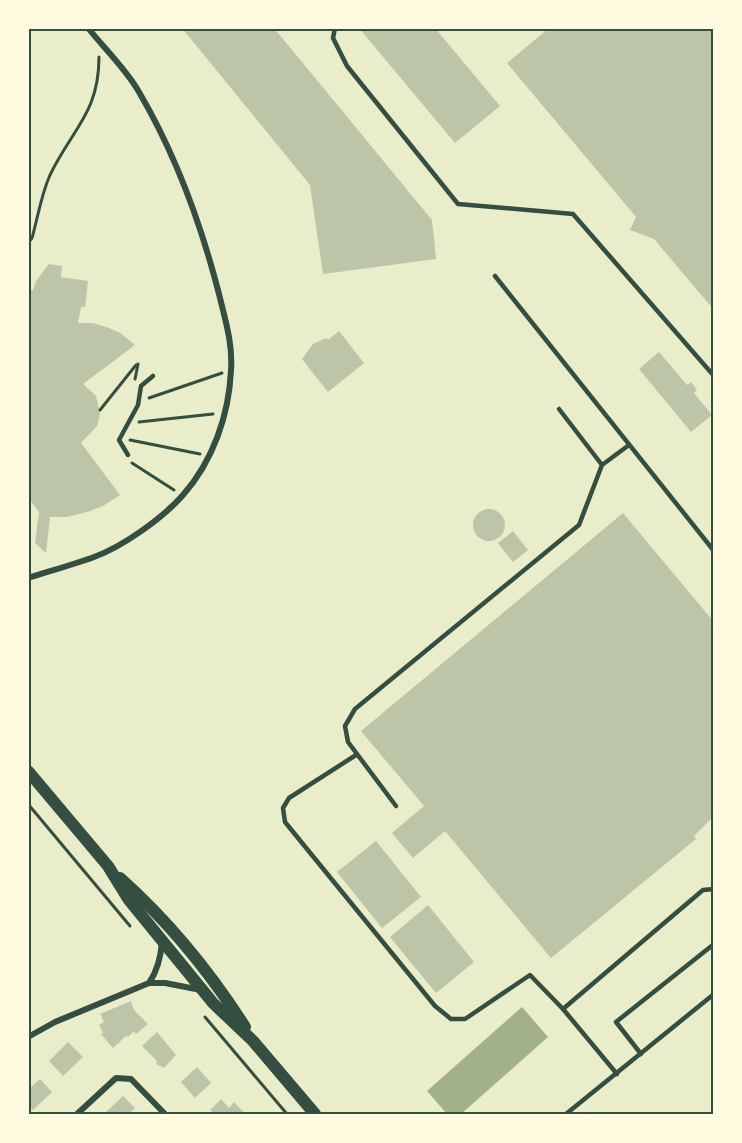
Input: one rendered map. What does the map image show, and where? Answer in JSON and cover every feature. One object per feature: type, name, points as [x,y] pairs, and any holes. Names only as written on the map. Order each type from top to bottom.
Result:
[{"type":"main road","points":[[28,771],[108,866],[150,905],[190,952],[225,995],[253,1041]]},
{"type":"main road","points":[[108,866],[129,900],[202,991],[253,1041],[315,1114]]},
{"type":"street","points":[[28,578],[104,552],[137,532],[183,495],[210,456],[225,412],[231,370],[229,334],[206,245],[172,153],[138,90],[88,28]]},
{"type":"street","points":[[149,983],[161,954],[162,941]]},
{"type":"street","points":[[28,1037],[55,1022],[149,983],[165,983],[202,991]]},
{"type":"street","points":[[77,1114],[116,1078],[131,1079],[165,1114]]},
{"type":"lane","points":[[335,28],[333,38],[347,66],[458,204],[573,214],[714,376]]},
{"type":"lane","points":[[495,276],[714,551]]},
{"type":"lane","points":[[128,458],[120,438],[138,405],[141,386],[153,376]]},
{"type":"lane","points":[[559,409],[602,465]]},
{"type":"lane","points":[[396,806],[348,742],[345,726],[356,709],[579,525],[602,465],[629,445]]},
{"type":"lane","points":[[357,755],[289,798],[283,808],[285,822],[435,1006],[451,1018],[465,1019],[530,975],[563,1009],[617,1074]]},
{"type":"lane","points":[[563,1009],[703,890],[714,889]]},
{"type":"lane","points":[[641,1053],[616,1022],[714,945]]},
{"type":"lane","points":[[566,1114],[714,994]]},
{"type":"path","points":[[28,243],[34,229],[45,185],[90,108],[99,72],[99,56],[105,49]]},
{"type":"path","points":[[100,410],[138,364]]},
{"type":"path","points":[[141,401],[231,370]]},
{"type":"path","points":[[128,423],[225,412]]},
{"type":"path","points":[[120,438],[210,456]]},
{"type":"path","points":[[128,458],[183,495]]},
{"type":"shaded area","points":[[522,1007],[548,1037],[461,1114],[447,1114],[427,1091]]},
{"type":"building","points":[[182,28],[274,28],[432,220],[436,259],[323,274],[310,185]]},
{"type":"building","points":[[359,28],[435,28],[500,106],[455,143]]},
{"type":"building","points":[[549,28],[714,28],[714,310],[654,239],[630,230],[636,217],[507,63]]},
{"type":"building","points":[[49,264],[62,266],[61,277],[88,281],[85,307],[81,307],[78,323],[93,323],[109,328],[120,333],[135,345],[83,384],[96,396],[100,414],[97,426],[81,443],[120,495],[90,511],[67,517],[50,517],[46,553],[35,543],[39,512],[28,497],[28,290],[33,290],[36,281]]},
{"type":"building","points":[[339,331],[364,363],[328,392],[302,359],[313,344],[326,338],[328,340]]},
{"type":"building","points":[[659,352],[687,385],[691,382],[697,390],[694,393],[712,415],[691,432],[639,369]]},
{"type":"building","points":[[489,509],[500,514],[505,525],[500,536],[489,541],[478,536],[473,525],[478,514]]},
{"type":"building","points":[[623,513],[714,622],[714,821],[711,819],[694,836],[696,839],[551,958],[445,831],[413,858],[392,833],[424,806],[361,731]]},
{"type":"building","points":[[513,531],[528,550],[513,562],[498,543]]},
{"type":"building","points":[[376,841],[421,897],[382,928],[337,872]]},
{"type":"building","points":[[428,905],[474,962],[436,993],[390,937]]},
{"type":"building","points":[[131,1001],[134,1010],[148,1024],[136,1034],[134,1031],[128,1037],[126,1036],[113,1048],[101,1034],[103,1033],[99,1025],[104,1022],[100,1014]]},
{"type":"building","points":[[157,1032],[176,1055],[164,1068],[156,1064],[157,1061],[142,1046]]},
{"type":"building","points":[[68,1042],[83,1057],[63,1076],[49,1061]]},
{"type":"building","points":[[197,1067],[211,1083],[195,1098],[181,1082]]},
{"type":"building","points":[[40,1079],[52,1092],[33,1110],[28,1105],[28,1090]]},
{"type":"building","points":[[123,1096],[135,1108],[128,1114],[104,1114]]},
{"type":"building","points":[[221,1099],[229,1108],[234,1102],[245,1114],[215,1114],[210,1110]]}]
